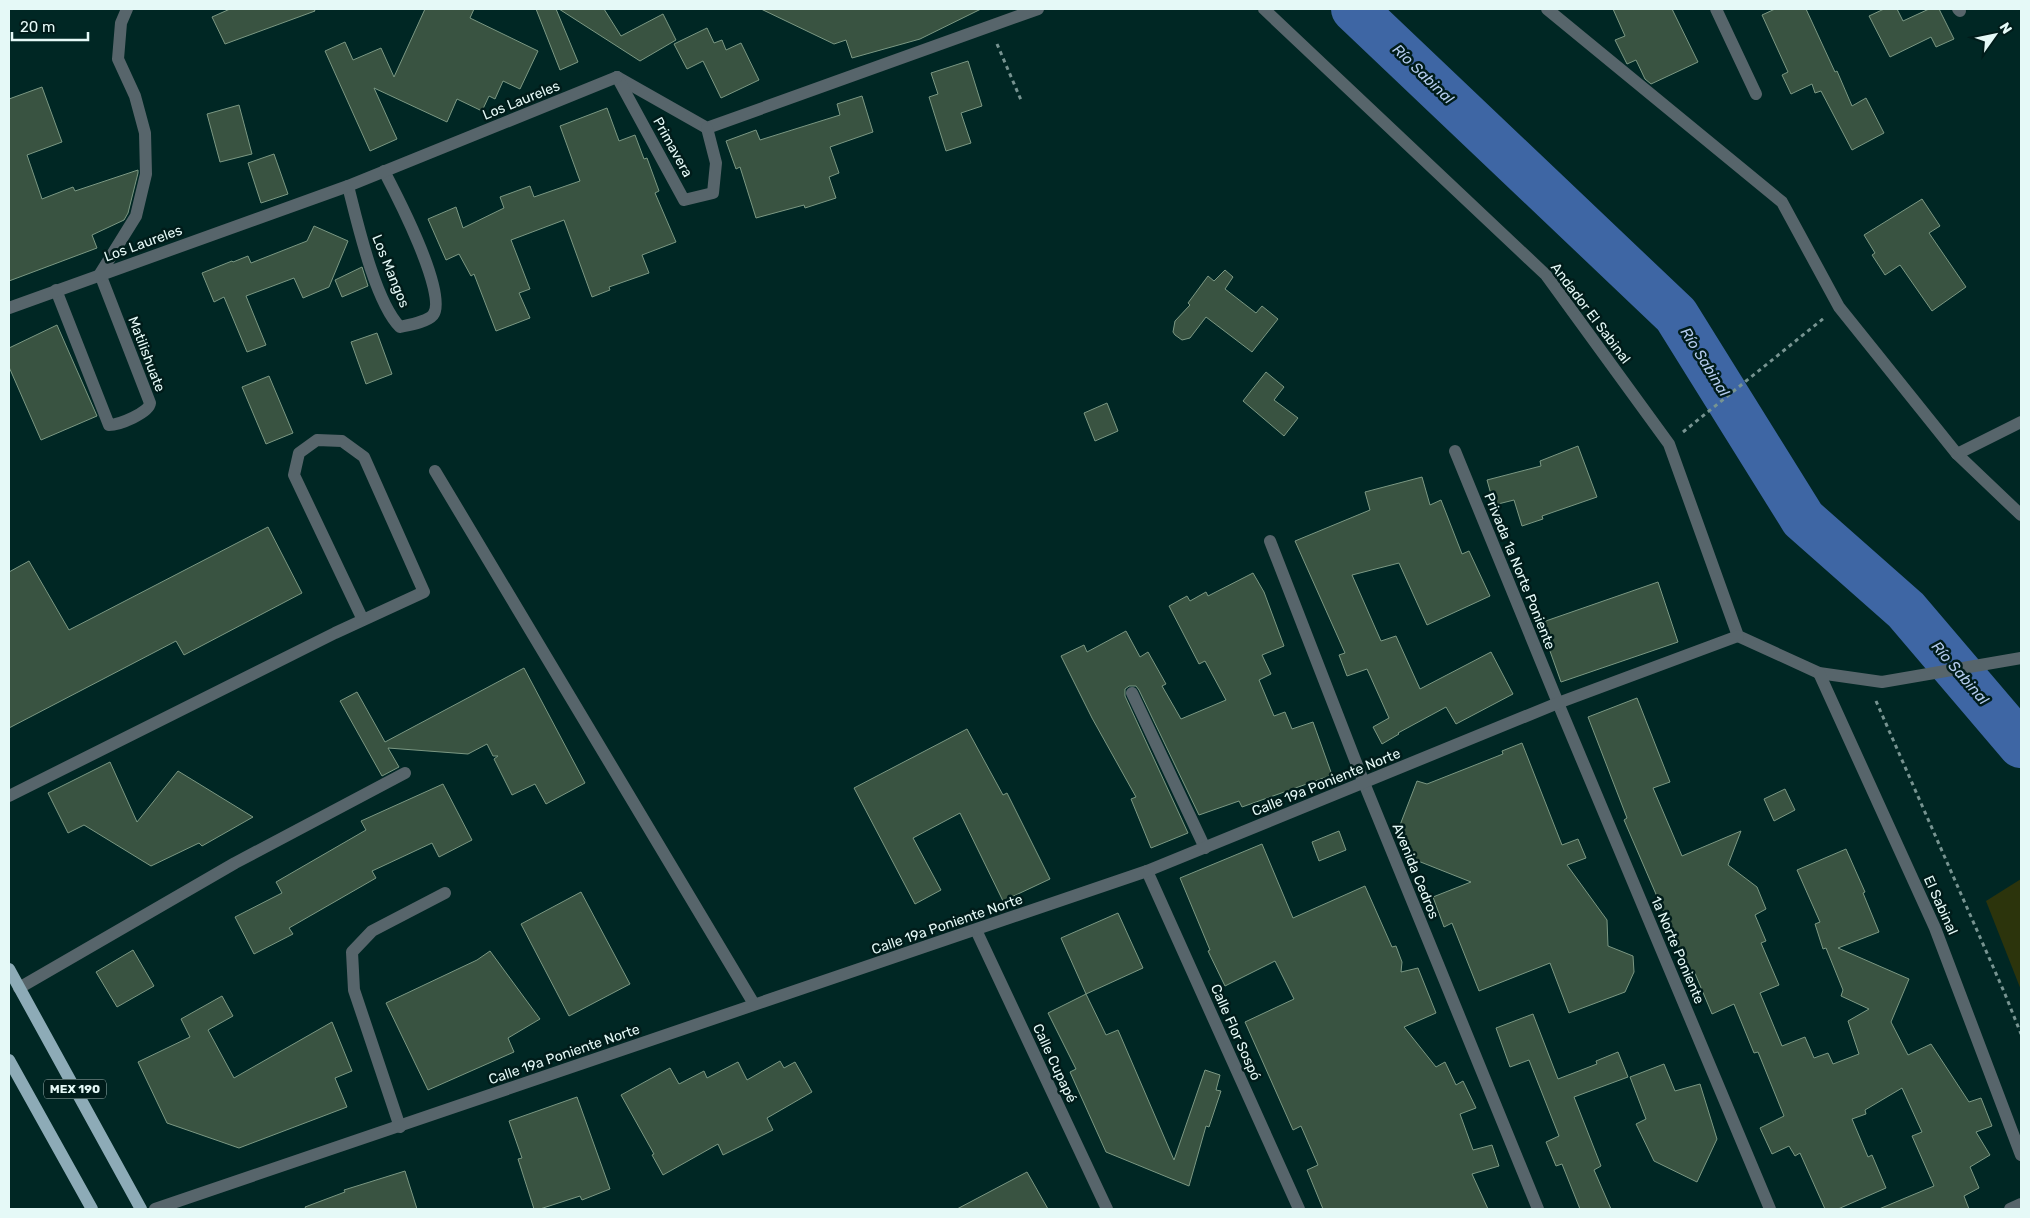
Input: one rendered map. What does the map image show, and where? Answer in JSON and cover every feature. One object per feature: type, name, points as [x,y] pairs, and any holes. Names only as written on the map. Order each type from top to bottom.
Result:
[{"type":"main road","name":"MEX 190","points":[[9,969],[141,1209]]},
{"type":"main road","name":"MEX 190","points":[[9,1060],[92,1209]]},
{"type":"street","points":[[100,274],[136,216],[146,174],[145,134],[135,96],[118,60],[121,23],[127,9]]},
{"type":"street","points":[[617,77],[707,128],[1038,9]]},
{"type":"street","name":"Andador El Sabinal","points":[[1264,9],[1546,275],[1669,444],[1738,636]]},
{"type":"street","points":[[1547,9],[1782,202],[1838,307],[1957,454],[2021,515]]},
{"type":"street","points":[[1716,9],[1756,94]]},
{"type":"street","name":"Los Laureles","points":[[9,308],[348,186],[617,77]]},
{"type":"street","name":"Primavera","points":[[617,77],[684,200],[713,193],[716,163],[707,128]]},
{"type":"street","name":"Los Mangos","points":[[348,186],[360,232],[377,284],[396,323],[400,327],[429,318],[434,314],[436,306],[430,273],[410,221],[384,171]]},
{"type":"street","name":"Matilishuate","points":[[56,290],[106,419],[109,425],[116,425],[146,410],[150,403],[100,274]]},
{"type":"street","points":[[1957,454],[2021,422]]},
{"type":"street","points":[[9,796],[363,620],[424,592],[364,457],[342,440],[317,440],[299,453],[294,476],[363,620]]},
{"type":"street","name":"Privada 1a Norte Poniente","points":[[1455,451],[1558,703]]},
{"type":"street","points":[[435,471],[754,1004]]},
{"type":"street","name":"Avenida Cedros","points":[[1270,541],[1364,783],[1538,1209]]},
{"type":"street","points":[[1738,636],[1819,673],[1882,682],[2021,658]]},
{"type":"street","name":"Calle 19a Poniente Norte","points":[[155,1209],[1147,871],[1558,703],[1738,636]]},
{"type":"street","name":"El Sabinal","points":[[1819,673],[1935,928],[2021,1155]]},
{"type":"street","points":[[1132,693],[1205,848]]},
{"type":"street","name":"1a Norte Poniente","points":[[1558,703],[1770,1209]]},
{"type":"street","points":[[19,988],[235,863],[405,773]]},
{"type":"street","name":"Calle Flor Sospó","points":[[1147,871],[1295,1208]]},
{"type":"street","points":[[400,1127],[354,990],[352,952],[372,931],[445,893]]},
{"type":"street","name":"Calle Cupapé","points":[[976,930],[1107,1209]]},
{"type":"street","points":[[2010,1209],[2021,1204]]},
{"type":"path","points":[[990,26],[1021,100]]},
{"type":"path","points":[[1689,428],[1838,307]]},
{"type":"path","points":[[1866,680],[2021,1034]]},
{"type":"green space","points":[[2021,879],[2021,990],[1986,901]]},
{"type":"building","points":[[230,9],[314,9],[315,11],[225,44],[212,17]]},
{"type":"building","points":[[425,9],[474,9],[470,18],[538,51],[520,89],[503,81],[495,99],[489,96],[482,111],[457,99],[447,122],[374,88],[397,139],[370,151],[325,51],[345,42],[353,60],[381,48],[394,77]]},
{"type":"building","points":[[536,9],[556,9],[578,62],[560,70]]},
{"type":"building","points":[[559,9],[604,9],[621,36],[663,14],[676,40],[640,61]]},
{"type":"building","points":[[761,9],[981,9],[920,39],[852,58],[846,40],[834,44]]},
{"type":"building","points":[[1613,9],[1672,9],[1698,62],[1651,84],[1645,79],[1636,60],[1627,64],[1615,40],[1625,36]]},
{"type":"building","points":[[1775,9],[1806,9],[1852,106],[1866,98],[1884,133],[1852,150],[1821,91],[1815,93],[1812,84],[1791,94],[1782,75],[1788,72],[1762,15]]},
{"type":"building","points":[[1884,9],[1897,9],[1903,21],[1929,9],[1939,9],[1954,39],[1936,47],[1931,37],[1890,57],[1869,16]]},
{"type":"building","points":[[707,28],[714,43],[722,40],[726,50],[741,43],[759,80],[721,98],[703,61],[687,69],[674,44]]},
{"type":"building","points":[[968,61],[982,106],[961,113],[971,143],[946,151],[929,97],[938,94],[931,73]]},
{"type":"building","points":[[42,87],[62,142],[27,155],[42,199],[73,187],[75,191],[138,170],[138,173],[128,213],[124,220],[92,235],[97,248],[9,281],[9,99]]},
{"type":"building","points":[[862,96],[873,132],[830,147],[839,173],[829,177],[836,198],[805,208],[804,205],[756,218],[740,167],[736,169],[726,141],[756,130],[760,140],[840,115],[837,104]]},
{"type":"building","points":[[239,105],[252,154],[220,162],[207,114]]},
{"type":"building","points":[[607,108],[619,141],[635,135],[644,159],[647,158],[659,191],[655,193],[676,242],[642,255],[649,273],[609,287],[610,290],[592,297],[564,220],[511,240],[530,289],[519,293],[530,318],[496,331],[474,274],[471,276],[459,254],[446,260],[428,219],[456,207],[463,228],[504,208],[500,197],[530,186],[534,197],[580,181],[560,126]]},
{"type":"building","points":[[274,154],[288,194],[261,203],[248,163]]},
{"type":"building","points":[[1922,199],[1940,226],[1929,233],[1966,287],[1932,311],[1900,265],[1885,275],[1872,255],[1875,253],[1864,235]]},
{"type":"building","points":[[314,226],[348,241],[329,287],[303,298],[294,278],[246,296],[266,345],[247,352],[224,297],[214,302],[202,273],[248,256],[251,263],[307,241]]},
{"type":"building","points":[[362,267],[368,286],[342,297],[335,280]]},
{"type":"building","points":[[1225,270],[1233,277],[1225,289],[1256,313],[1262,306],[1278,319],[1252,352],[1206,317],[1190,338],[1182,340],[1173,332],[1175,321],[1190,305],[1188,303],[1208,276],[1214,281]]},
{"type":"building","points":[[57,325],[97,416],[41,440],[9,367],[9,348]]},
{"type":"building","points":[[377,333],[392,374],[366,384],[351,342]]},
{"type":"building","points":[[1266,372],[1284,387],[1274,400],[1298,418],[1284,436],[1243,401]]},
{"type":"building","points":[[269,376],[293,433],[266,444],[242,387]]},
{"type":"building","points":[[1107,403],[1118,431],[1095,441],[1084,413]]},
{"type":"building","points":[[1578,446],[1597,497],[1542,516],[1543,519],[1522,526],[1514,500],[1494,505],[1487,480],[1541,466],[1540,461]]},
{"type":"building","points":[[1422,477],[1430,505],[1441,500],[1462,554],[1469,551],[1490,596],[1427,625],[1399,563],[1352,575],[1381,641],[1396,636],[1420,689],[1491,652],[1513,694],[1456,724],[1446,707],[1398,733],[1382,744],[1373,727],[1389,718],[1367,669],[1347,676],[1339,655],[1345,653],[1295,541],[1370,510],[1365,492]]},
{"type":"building","points":[[268,527],[302,593],[184,655],[176,641],[9,728],[9,572],[29,561],[69,630]]},
{"type":"building","points":[[1253,573],[1264,592],[1284,646],[1262,655],[1271,674],[1259,680],[1274,716],[1285,712],[1292,729],[1313,722],[1332,775],[1242,807],[1239,801],[1199,815],[1139,690],[1136,686],[1129,686],[1125,689],[1125,696],[1188,833],[1151,848],[1131,799],[1136,797],[1092,718],[1061,656],[1084,645],[1087,652],[1126,631],[1140,657],[1148,652],[1166,684],[1162,686],[1181,719],[1226,700],[1205,661],[1199,664],[1169,606],[1187,596],[1190,601],[1206,592],[1208,596]]},
{"type":"building","points":[[1658,582],[1678,642],[1561,682],[1540,623]]},
{"type":"building","points":[[524,668],[585,783],[546,804],[535,784],[512,795],[494,759],[498,756],[493,756],[487,744],[468,754],[388,748],[399,767],[382,776],[340,701],[357,692],[385,742]]},
{"type":"building","points":[[1637,698],[1670,782],[1653,788],[1682,856],[1741,831],[1728,865],[1757,887],[1766,909],[1755,915],[1766,941],[1761,943],[1779,985],[1760,993],[1782,1046],[1805,1037],[1814,1058],[1828,1053],[1833,1064],[1859,1054],[1848,1021],[1869,1009],[1841,996],[1843,990],[1826,948],[1823,949],[1815,924],[1820,922],[1797,870],[1846,849],[1865,892],[1863,893],[1879,932],[1838,948],[1909,979],[1891,1022],[1908,1055],[1931,1044],[1969,1102],[1981,1098],[1992,1126],[1976,1132],[1990,1155],[1970,1167],[1979,1188],[1964,1196],[1969,1209],[1879,1209],[1934,1186],[1912,1136],[1922,1132],[1902,1088],[1865,1110],[1866,1114],[1852,1119],[1868,1157],[1872,1155],[1886,1188],[1838,1209],[1825,1209],[1800,1153],[1795,1156],[1789,1146],[1772,1154],[1760,1128],[1784,1116],[1758,1052],[1754,1053],[1734,1004],[1712,1014],[1694,971],[1690,973],[1624,820],[1627,818],[1588,717]]},
{"type":"building","points":[[967,729],[1003,795],[1007,793],[1050,879],[1003,901],[960,813],[913,838],[941,890],[915,904],[854,788]]},
{"type":"building","points":[[1522,743],[1562,845],[1578,839],[1586,858],[1567,865],[1607,920],[1608,946],[1633,956],[1634,972],[1625,992],[1569,1013],[1550,963],[1479,991],[1452,923],[1444,927],[1433,897],[1471,882],[1413,859],[1400,825],[1417,781],[1427,784],[1503,754],[1502,751]]},
{"type":"building","points":[[110,762],[137,822],[178,771],[253,817],[202,846],[199,843],[151,866],[84,825],[68,833],[48,793]]},
{"type":"building","points":[[443,784],[472,840],[439,857],[432,843],[372,871],[376,878],[289,928],[293,934],[254,954],[235,917],[282,893],[276,882],[366,830],[361,821]]},
{"type":"building","points":[[1785,789],[1795,810],[1774,821],[1764,799]]},
{"type":"building","points":[[1339,831],[1346,850],[1319,861],[1312,842]]},
{"type":"building","points":[[1262,844],[1293,918],[1365,886],[1392,947],[1396,946],[1402,962],[1401,972],[1418,968],[1436,1013],[1404,1027],[1436,1067],[1445,1062],[1456,1085],[1463,1081],[1476,1108],[1460,1114],[1473,1150],[1492,1145],[1499,1166],[1472,1174],[1488,1209],[1323,1209],[1307,1170],[1318,1165],[1301,1126],[1293,1130],[1245,1022],[1294,999],[1275,961],[1225,986],[1208,951],[1210,950],[1180,878]]},
{"type":"building","points":[[581,892],[630,984],[569,1016],[521,924]]},
{"type":"building","points":[[1118,913],[1143,968],[1086,994],[1061,938]]},
{"type":"building","points":[[133,950],[154,986],[117,1007],[96,972]]},
{"type":"building","points":[[490,951],[540,1019],[508,1038],[514,1052],[428,1090],[386,1003],[477,960]]},
{"type":"building","points":[[1086,994],[1106,1035],[1118,1030],[1174,1160],[1205,1070],[1220,1075],[1216,1090],[1221,1091],[1209,1127],[1206,1126],[1189,1186],[1106,1152],[1070,1072],[1076,1069],[1048,1013]]},
{"type":"building","points":[[222,996],[233,1016],[208,1030],[234,1078],[332,1022],[352,1071],[335,1078],[347,1107],[239,1148],[167,1123],[138,1062],[190,1037],[181,1019]]},
{"type":"building","points":[[1533,1014],[1558,1079],[1597,1064],[1596,1061],[1618,1052],[1628,1077],[1574,1097],[1601,1166],[1594,1170],[1611,1209],[1580,1209],[1562,1164],[1556,1166],[1546,1142],[1559,1136],[1529,1060],[1510,1067],[1496,1028]]},
{"type":"building","points":[[780,1061],[784,1068],[795,1062],[812,1092],[767,1118],[773,1130],[723,1155],[718,1144],[663,1175],[652,1155],[654,1154],[621,1095],[670,1068],[679,1084],[704,1071],[707,1078],[738,1062],[747,1080]]},
{"type":"building","points":[[1664,1064],[1675,1091],[1700,1084],[1717,1139],[1697,1182],[1654,1161],[1636,1124],[1646,1119],[1630,1077]]},
{"type":"building","points":[[577,1097],[610,1189],[582,1200],[580,1196],[540,1209],[534,1209],[518,1159],[522,1158],[509,1121]]},
{"type":"building","points":[[405,1171],[417,1209],[306,1209],[305,1207],[345,1192],[344,1190]]},
{"type":"building","points":[[1027,1172],[1048,1209],[957,1209]]},
{"type":"waterway","name":"Río Sabinal","points":[[1354,9],[1676,315],[1803,519],[1906,610],[2021,745]]}]
